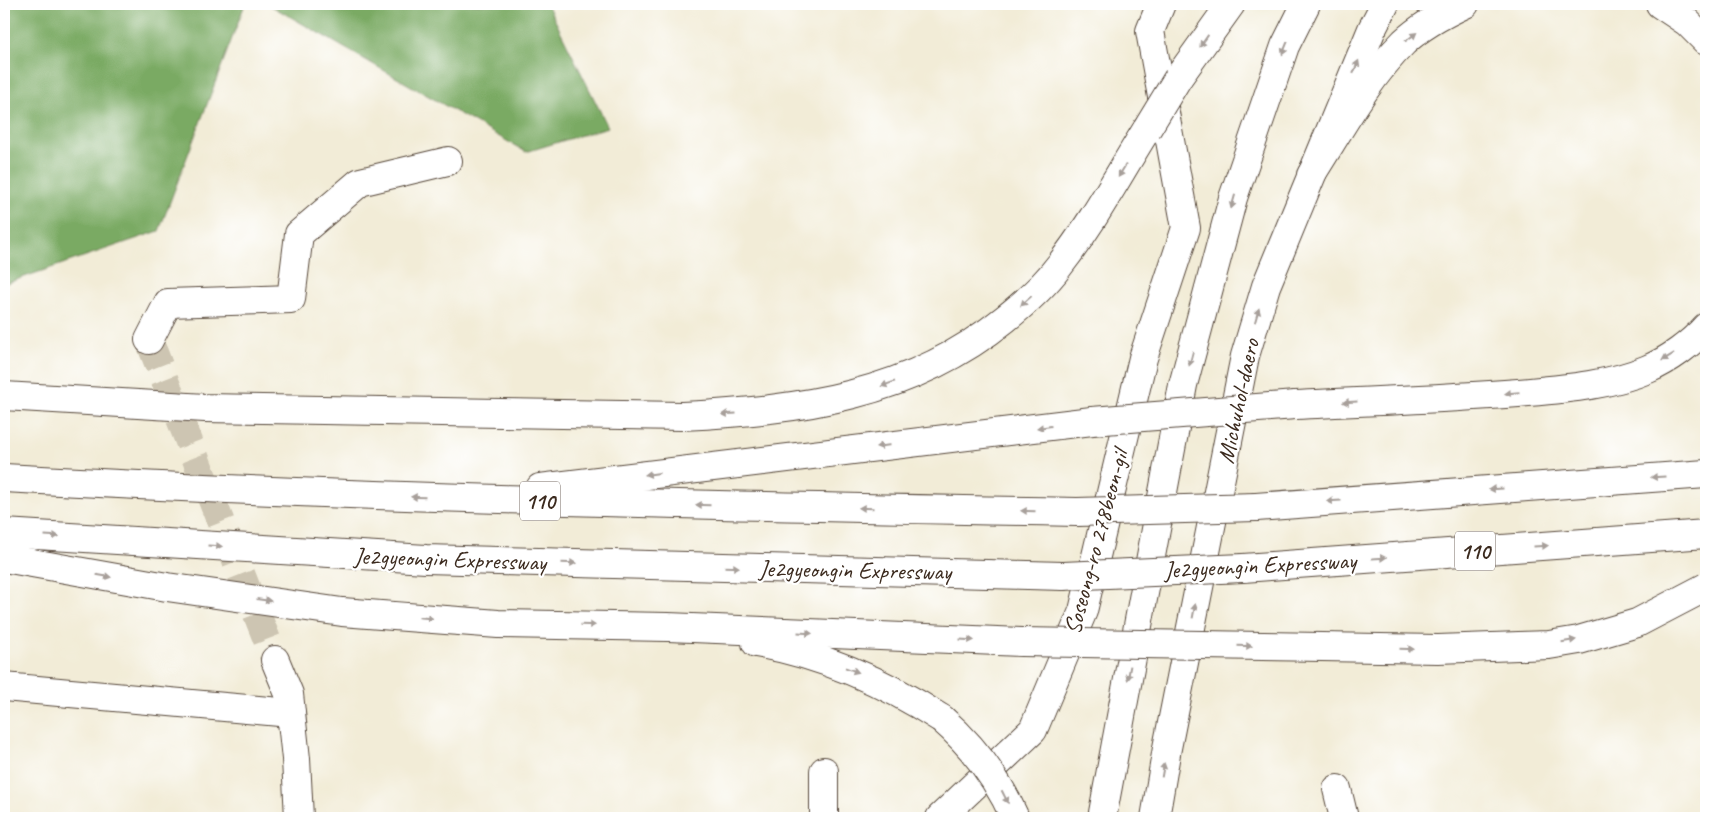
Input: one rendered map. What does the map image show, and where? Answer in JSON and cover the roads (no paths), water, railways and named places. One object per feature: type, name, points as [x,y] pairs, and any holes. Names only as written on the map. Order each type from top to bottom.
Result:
[{"type":"main road","name":"Soseong-ro 278beon-gil","points":[[940,818],[1033,730],[1080,619],[1144,358],[1186,228],[1150,31],[1162,4]]},
{"type":"main road","points":[[4,396],[204,408],[682,416],[746,413],[812,404],[848,396],[926,370],[954,355],[988,333],[1027,300],[1058,268],[1083,234],[1178,78],[1231,4]]},
{"type":"main road","points":[[1102,818],[1184,385],[1233,198],[1285,46],[1306,4]]},
{"type":"main road","name":"Michuhol-daero","points":[[1155,818],[1167,748],[1245,356],[1266,286],[1372,29],[1385,4]]},
{"type":"main road","points":[[1312,175],[1386,62],[1404,41],[1433,20],[1465,4]]},
{"type":"main road","points":[[1660,4],[1687,22],[1706,41]]},
{"type":"main road","points":[[149,340],[168,304],[291,300],[299,234],[360,182],[448,161]]},
{"type":"main road","points":[[452,499],[1092,421],[1295,405],[1495,395],[1575,387],[1623,377],[1650,368],[1677,352],[1706,327]]},
{"type":"main road","name":"110","points":[[4,478],[226,491],[608,504],[1077,512],[1256,507],[1706,474]]},
{"type":"main road","name":"Je2gyeongin Expressway","points":[[4,533],[426,559],[1063,576],[1243,568],[1706,534]]},
{"type":"main road","points":[[4,558],[167,587],[342,612],[498,624],[668,627],[1021,642],[1438,649],[1549,645],[1580,640],[1637,623],[1706,587]]},
{"type":"main road","points":[[668,627],[766,644],[821,659],[862,674],[904,694],[942,719],[964,738],[1000,787],[1016,818]]},
{"type":"main road","points":[[275,660],[288,694],[291,713],[299,818]]},
{"type":"main road","points":[[4,687],[291,713]]},
{"type":"main road","points":[[824,771],[824,818]]},
{"type":"main road","points":[[1337,789],[1344,818]]},
{"type":"tunnel","points":[[149,340],[275,660]]}]
